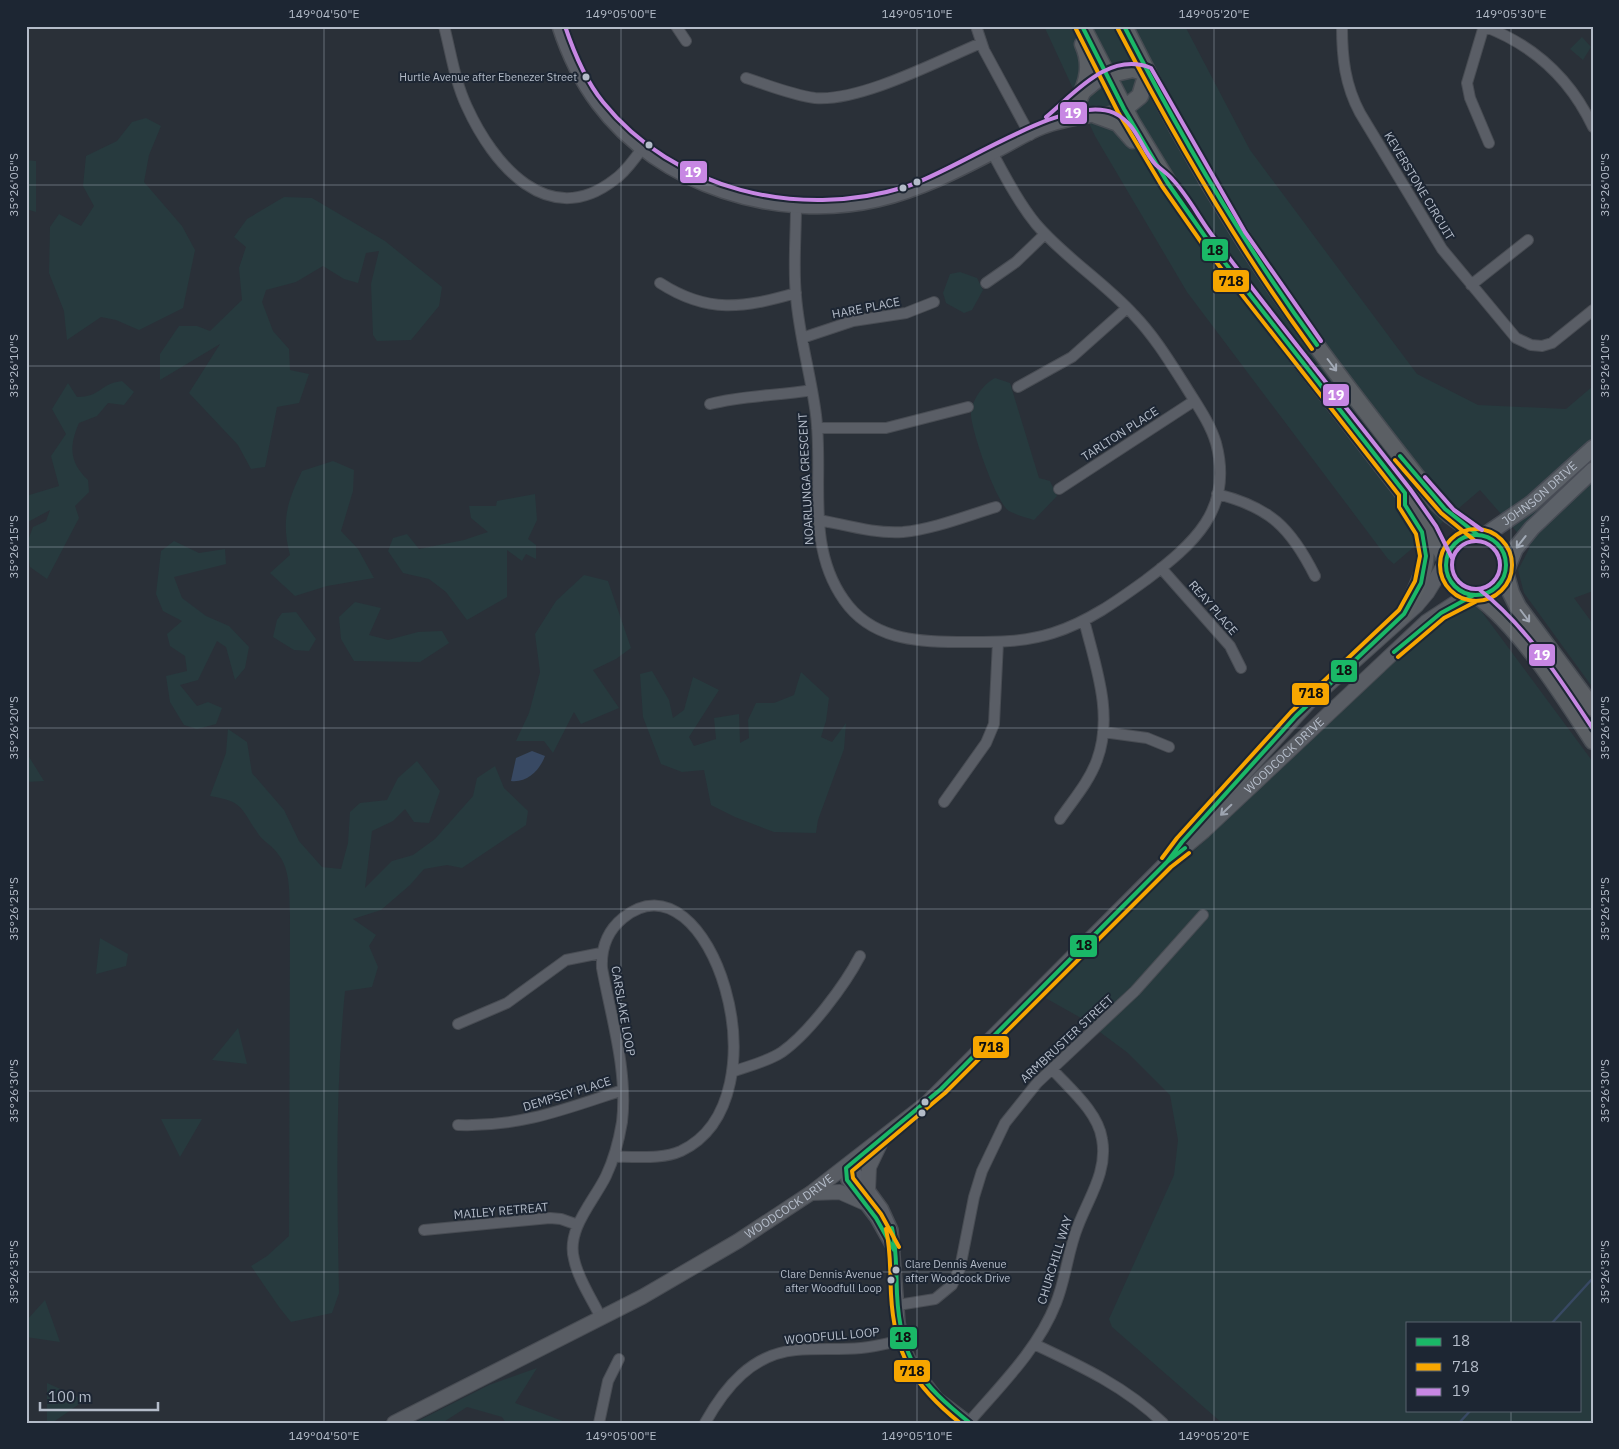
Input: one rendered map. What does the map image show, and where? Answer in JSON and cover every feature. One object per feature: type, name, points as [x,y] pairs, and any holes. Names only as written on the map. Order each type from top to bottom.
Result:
[{"type":"highway","points":[[1075,26],[1088,55],[1089,72],[1079,99]]},
{"type":"highway","points":[[1082,26],[1124,109],[1167,182],[1211,245],[1431,529],[1446,561],[1448,578],[1453,585],[1459,590],[1475,596],[1496,610],[1543,669],[1593,741]]},
{"type":"highway","points":[[1124,26],[1147,73],[1240,235],[1309,336],[1437,503],[1450,515],[1497,544],[1503,552],[1511,593],[1518,607],[1593,708]]},
{"type":"highway","points":[[1106,75],[1133,69],[1147,73]]},
{"type":"highway","points":[[1124,109],[1140,96],[1147,73]]},
{"type":"highway","points":[[1096,115],[1109,118],[1126,129],[1150,167],[1167,182]]},
{"type":"highway","points":[[1404,614],[1421,583],[1426,556],[1422,532],[1405,505],[1405,493]]},
{"type":"highway","points":[[1446,561],[1455,543],[1464,538],[1481,535]]},
{"type":"highway","points":[[1475,596],[1491,591],[1498,586],[1506,572]]},
{"type":"main road","name":"JOHNSON DRIVE","points":[[1481,535],[1532,503],[1593,448]]},
{"type":"main road","name":"JOHNSON DRIVE","points":[[1506,572],[1515,549],[1532,528],[1593,470]]},
{"type":"main road","name":"WOODCOCK DRIVE","points":[[1167,862],[1182,842],[1296,716],[1427,594],[1446,561]]},
{"type":"main road","name":"WOODCOCK DRIVE","points":[[394,1423],[642,1297],[738,1242],[846,1168],[928,1102],[987,1045],[1167,862],[1204,831],[1426,622],[1455,603],[1475,596]]},
{"type":"main road","points":[[811,1193],[840,1192],[867,1197],[869,1167],[885,1137]]},
{"type":"street","points":[[444,26],[462,94],[479,131],[510,174],[530,189],[554,197],[569,198],[585,195],[614,180],[642,149]]},
{"type":"street","points":[[558,26],[576,71],[592,97],[616,126],[642,149],[679,172],[721,191],[766,203],[796,207],[844,206],[876,202],[908,194],[939,182],[1042,128],[1106,75]]},
{"type":"street","points":[[676,26],[686,40]]},
{"type":"street","points":[[976,26],[980,43],[1030,135]]},
{"type":"street","name":"KEVERSTONE CIRCUIT","points":[[1342,26],[1344,70],[1353,99],[1429,230],[1511,334],[1531,346],[1542,346],[1552,343],[1593,310]]},
{"type":"street","points":[[1489,144],[1470,98],[1467,83],[1484,26],[1507,36],[1547,62],[1572,89],[1593,127]]},
{"type":"street","points":[[746,78],[797,95],[816,98],[844,97],[871,89],[980,43]]},
{"type":"street","points":[[1042,128],[1124,109]]},
{"type":"street","name":"NOARLUNGA CRESCENT","points":[[796,207],[796,293],[817,428],[819,520],[823,554],[829,573],[844,600],[861,618],[887,634],[921,642],[998,642],[1031,639],[1053,633],[1106,609],[1184,550],[1197,537],[1207,522],[1217,494],[1219,478],[1216,444],[1211,429],[1156,342],[1127,308],[1045,234],[1022,205],[993,154]]},
{"type":"street","points":[[986,283],[1016,262],[1045,234]]},
{"type":"street","points":[[1471,285],[1528,240]]},
{"type":"street","points":[[660,283],[694,301],[734,307],[796,293]]},
{"type":"street","name":"HARE PLACE","points":[[802,338],[853,320],[906,313],[934,302]]},
{"type":"street","points":[[1018,387],[1072,357],[1127,308]]},
{"type":"street","points":[[710,404],[737,397],[767,396],[812,390]]},
{"type":"street","name":"TARLTON PLACE","points":[[1059,489],[1194,401]]},
{"type":"street","points":[[817,428],[886,428],[968,407]]},
{"type":"street","points":[[1217,494],[1242,500],[1258,507],[1273,518],[1303,552],[1315,576]]},
{"type":"street","points":[[819,520],[874,530],[901,532],[920,530],[996,507]]},
{"type":"street","name":"REAY PLACE","points":[[1161,568],[1230,646],[1241,668]]},
{"type":"street","points":[[1060,819],[1088,778],[1096,760],[1104,732],[1101,692],[1084,620]]},
{"type":"street","points":[[944,802],[989,737],[996,710],[998,642]]},
{"type":"street","points":[[1104,732],[1147,738],[1169,747]]},
{"type":"street","name":"CARSLAKE LOOP","points":[[601,1318],[573,1258],[574,1236],[614,1157],[621,1124],[623,1090],[602,953],[610,933],[618,922],[640,908],[665,907],[688,919],[711,950],[728,991],[733,1025],[732,1072],[727,1097],[720,1113],[706,1134],[693,1144],[665,1156],[614,1157]]},
{"type":"street","name":"ARMBRUSTER STREET","points":[[898,1305],[935,1299],[952,1285],[960,1268],[974,1197],[992,1146],[1020,1102],[1052,1069],[1130,996],[1203,915]]},
{"type":"street","points":[[458,1024],[507,1002],[566,960],[602,953]]},
{"type":"street","points":[[732,1072],[777,1055],[795,1041],[849,979],[860,956]]},
{"type":"street","name":"CHURCHILL WAY","points":[[969,1422],[1034,1344],[1057,1300],[1076,1230],[1100,1176],[1104,1155],[1103,1140],[1096,1121],[1052,1069]]},
{"type":"street","name":"DEMPSEY PLACE","points":[[458,1124],[490,1126],[530,1119],[623,1090]]},
{"type":"street","points":[[846,1168],[847,1180],[867,1197],[894,1250],[902,1340],[914,1368],[924,1384],[937,1398],[969,1422]]},
{"type":"street","name":"MAILEY RETREAT","points":[[424,1230],[550,1218],[562,1219],[578,1225]]},
{"type":"street","name":"WOODFULL LOOP","points":[[705,1423],[722,1395],[734,1380],[749,1368],[772,1355],[798,1350],[860,1348],[902,1340]]},
{"type":"street","points":[[1034,1344],[1110,1382],[1136,1399],[1163,1423]]},
{"type":"street","points":[[599,1423],[608,1382],[619,1359]]},
{"type":"green space","points":[[1044,26],[1185,26],[1250,150],[1417,374],[1478,405],[1566,409],[1593,386],[1593,591],[1574,598],[1593,624],[1593,688],[1524,593],[1518,570],[1530,547],[1480,490],[1394,564],[1388,559],[1187,292],[1095,136]]},
{"type":"green space","points":[[1582,37],[1591,47],[1583,60],[1570,49]]},
{"type":"green space","points":[[146,118],[161,126],[149,155],[144,182],[182,226],[195,250],[183,308],[139,330],[116,320],[101,317],[67,340],[64,311],[49,273],[50,227],[59,214],[81,226],[94,206],[83,186],[86,156],[117,141],[132,122]]},
{"type":"green space","points":[[26,160],[36,161],[36,212],[26,209]]},
{"type":"green space","points":[[284,197],[312,198],[385,241],[442,287],[439,306],[411,340],[377,341],[373,335],[371,284],[379,251],[366,253],[358,283],[344,279],[323,266],[296,282],[266,290],[262,302],[273,331],[289,349],[290,370],[309,374],[299,403],[277,407],[265,467],[251,469],[238,445],[189,393],[220,344],[160,380],[160,354],[179,326],[197,326],[210,331],[242,300],[239,268],[246,247],[234,237],[247,219]]},
{"type":"green space","points":[[960,272],[977,278],[983,290],[972,310],[964,313],[946,303],[943,293],[950,274]]},
{"type":"green space","points":[[995,378],[1010,383],[1039,478],[1050,481],[1057,496],[1034,520],[1009,511],[1004,505],[986,466],[972,424],[971,415],[975,399],[982,389]]},
{"type":"green space","points":[[122,381],[134,392],[124,405],[108,403],[97,416],[79,423],[72,446],[74,460],[77,467],[88,480],[89,492],[75,506],[79,518],[47,579],[30,567],[27,543],[33,527],[46,521],[50,510],[26,523],[26,496],[59,486],[51,456],[66,434],[52,409],[68,383],[77,397],[91,395],[109,385]]},
{"type":"green space","points":[[333,461],[354,470],[353,491],[341,531],[358,549],[374,578],[327,586],[295,596],[270,573],[290,555],[286,532],[289,502],[302,471]]},
{"type":"green space","points":[[535,494],[537,520],[528,539],[536,545],[536,559],[526,554],[522,561],[507,550],[507,597],[467,620],[446,592],[429,579],[403,573],[388,551],[393,538],[407,534],[419,549],[464,540],[488,532],[471,518],[469,506],[496,506],[497,501]]},
{"type":"green space","points":[[174,541],[199,553],[225,549],[226,564],[174,577],[182,598],[206,616],[229,626],[249,647],[245,668],[235,680],[226,647],[217,641],[198,680],[180,685],[197,706],[208,702],[222,708],[216,724],[197,729],[184,725],[170,702],[166,676],[187,671],[185,656],[170,646],[167,634],[182,621],[163,611],[156,594],[161,551]]},
{"type":"green space","points":[[584,575],[608,581],[631,648],[616,659],[593,670],[619,708],[581,724],[574,712],[553,753],[544,741],[516,741],[529,713],[540,672],[535,634],[556,601]]},
{"type":"green space","points":[[355,602],[381,608],[369,635],[388,640],[418,632],[442,631],[449,643],[420,662],[354,661],[341,639],[339,617]]},
{"type":"green space","points":[[1476,604],[1593,762],[1593,1423],[1222,1423],[1112,1327],[1109,1319],[1174,1175],[1178,1140],[1170,1095],[1128,1053],[1081,1018],[1042,996],[1405,649],[1439,620]]},
{"type":"green space","points":[[296,612],[316,639],[309,651],[294,650],[273,637],[277,620],[282,613]]},
{"type":"green space","points":[[652,671],[669,700],[673,718],[684,710],[693,677],[719,690],[689,737],[694,746],[716,739],[714,718],[739,714],[740,743],[749,738],[748,720],[756,703],[774,703],[794,695],[801,672],[829,698],[826,721],[821,737],[832,742],[846,723],[844,749],[818,820],[816,833],[774,832],[735,817],[711,805],[704,770],[682,772],[661,764],[643,717],[640,674]]},
{"type":"green space","points":[[228,729],[247,742],[252,773],[284,810],[299,841],[322,867],[341,869],[348,843],[350,812],[360,803],[387,800],[398,778],[417,761],[440,791],[429,823],[414,822],[405,809],[393,821],[372,831],[365,888],[392,861],[413,855],[435,839],[473,796],[477,778],[495,766],[504,788],[528,811],[526,825],[462,868],[447,865],[424,869],[410,885],[381,910],[353,919],[376,935],[369,946],[378,967],[372,987],[345,991],[338,1104],[339,1293],[332,1313],[291,1322],[251,1266],[267,1256],[289,1236],[290,914],[288,882],[282,860],[276,851],[259,835],[244,812],[230,801],[210,796],[226,753]]},
{"type":"green space","points":[[26,752],[44,781],[26,782]]},
{"type":"green space","points":[[100,938],[128,954],[126,966],[96,974]]},
{"type":"green space","points":[[238,1028],[247,1064],[212,1060]]},
{"type":"green space","points":[[161,1119],[202,1119],[180,1157]]},
{"type":"green space","points":[[45,1300],[60,1342],[26,1337],[26,1321]]},
{"type":"green space","points":[[537,1368],[515,1403],[568,1423],[506,1423],[502,1417],[467,1407],[442,1423],[414,1423],[489,1385]]},
{"type":"green space","points":[[47,1383],[85,1400],[52,1423],[47,1423]]},
{"type":"water","points":[[532,751],[545,756],[540,766],[527,778],[511,781],[516,758]]},
{"type":"waterway","points":[[1553,1322],[1593,1278]]},
{"type":"waterway","points":[[1459,1423],[1469,1412]]},
{"type":"transit line","name":"19","points":[[565,26],[576,56],[591,85],[603,102],[632,132],[665,157],[702,176],[740,190],[781,198],[823,200],[864,196],[905,187],[926,179],[1010,136],[1040,123],[1068,114],[1093,110],[1114,113],[1128,123],[1156,165],[1183,192],[1223,250],[1410,489],[1436,526],[1452,558]]},
{"type":"transit line","name":"18","points":[[1082,26],[1124,109],[1167,182],[1211,245],[1405,493],[1405,505],[1422,532],[1426,556],[1421,583],[1404,614],[1296,716],[1182,842],[1167,862]]},
{"type":"transit line","name":"18","points":[[1124,26],[1191,149],[1238,229],[1317,345]]},
{"type":"transit line","name":"718","points":[[1076,29],[1118,112],[1162,186],[1206,249],[1399,495],[1399,507],[1416,534],[1420,556],[1415,581],[1399,610],[1291,712],[1177,838],[1162,858]]},
{"type":"transit line","name":"718","points":[[1118,29],[1162,112],[1233,233],[1312,349]]},
{"type":"transit line","name":"19","points":[[1046,117],[1081,86],[1107,70],[1121,65],[1136,64],[1151,68],[1245,232],[1321,341]]},
{"type":"transit line","name":"18","points":[[1400,456],[1445,509],[1478,535]]},
{"type":"transit line","name":"718","points":[[1395,460],[1441,513],[1474,540]]},
{"type":"transit line","name":"19","points":[[1425,477],[1454,510],[1482,530]]},
{"type":"transit line","name":"718","points":[[1469,529],[1483,529],[1502,539],[1512,558],[1512,565],[1512,572],[1502,591],[1483,601],[1469,601],[1450,591],[1440,572],[1440,558],[1450,539],[1469,529]]},
{"type":"transit line","name":"18","points":[[1476,535],[1493,540],[1501,548],[1506,565],[1501,582],[1493,590],[1476,595],[1459,590],[1451,582],[1446,565],[1451,548],[1459,540],[1476,535]]},
{"type":"transit line","name":"19","points":[[1476,541],[1485,543],[1493,548],[1498,556],[1500,565],[1498,574],[1493,582],[1485,587],[1476,589],[1467,587],[1459,582],[1454,574],[1452,565],[1454,556],[1459,548],[1467,543],[1476,541]]},
{"type":"transit line","name":"19","points":[[1480,590],[1513,620],[1528,637],[1593,729]]},
{"type":"transit line","name":"18","points":[[1394,652],[1441,613],[1474,595]]},
{"type":"transit line","name":"718","points":[[1398,657],[1444,618],[1477,601]]},
{"type":"transit line","name":"18","points":[[894,1250],[876,1218],[847,1180],[846,1168],[941,1089],[1167,862],[1185,848]]},
{"type":"transit line","name":"718","points":[[899,1247],[881,1214],[853,1178],[852,1171],[945,1093],[1171,867],[1189,853]]},
{"type":"transit line","name":"18","points":[[892,1228],[896,1252],[899,1317],[908,1353],[926,1382],[970,1423]]},
{"type":"transit line","name":"718","points":[[886,1229],[890,1253],[893,1315],[896,1334],[902,1351],[918,1381],[960,1423]]},
{"type":"place","name":"Hurtle Avenue after Ebenezer Street","points":[[586,77]]},
{"type":"place","name":"Clare Dennis Avenue after Woodcock Drive","points":[[896,1270]]},
{"type":"place","name":"Clare Dennis Avenue after Woodfull Loop","points":[[891,1280]]}]
